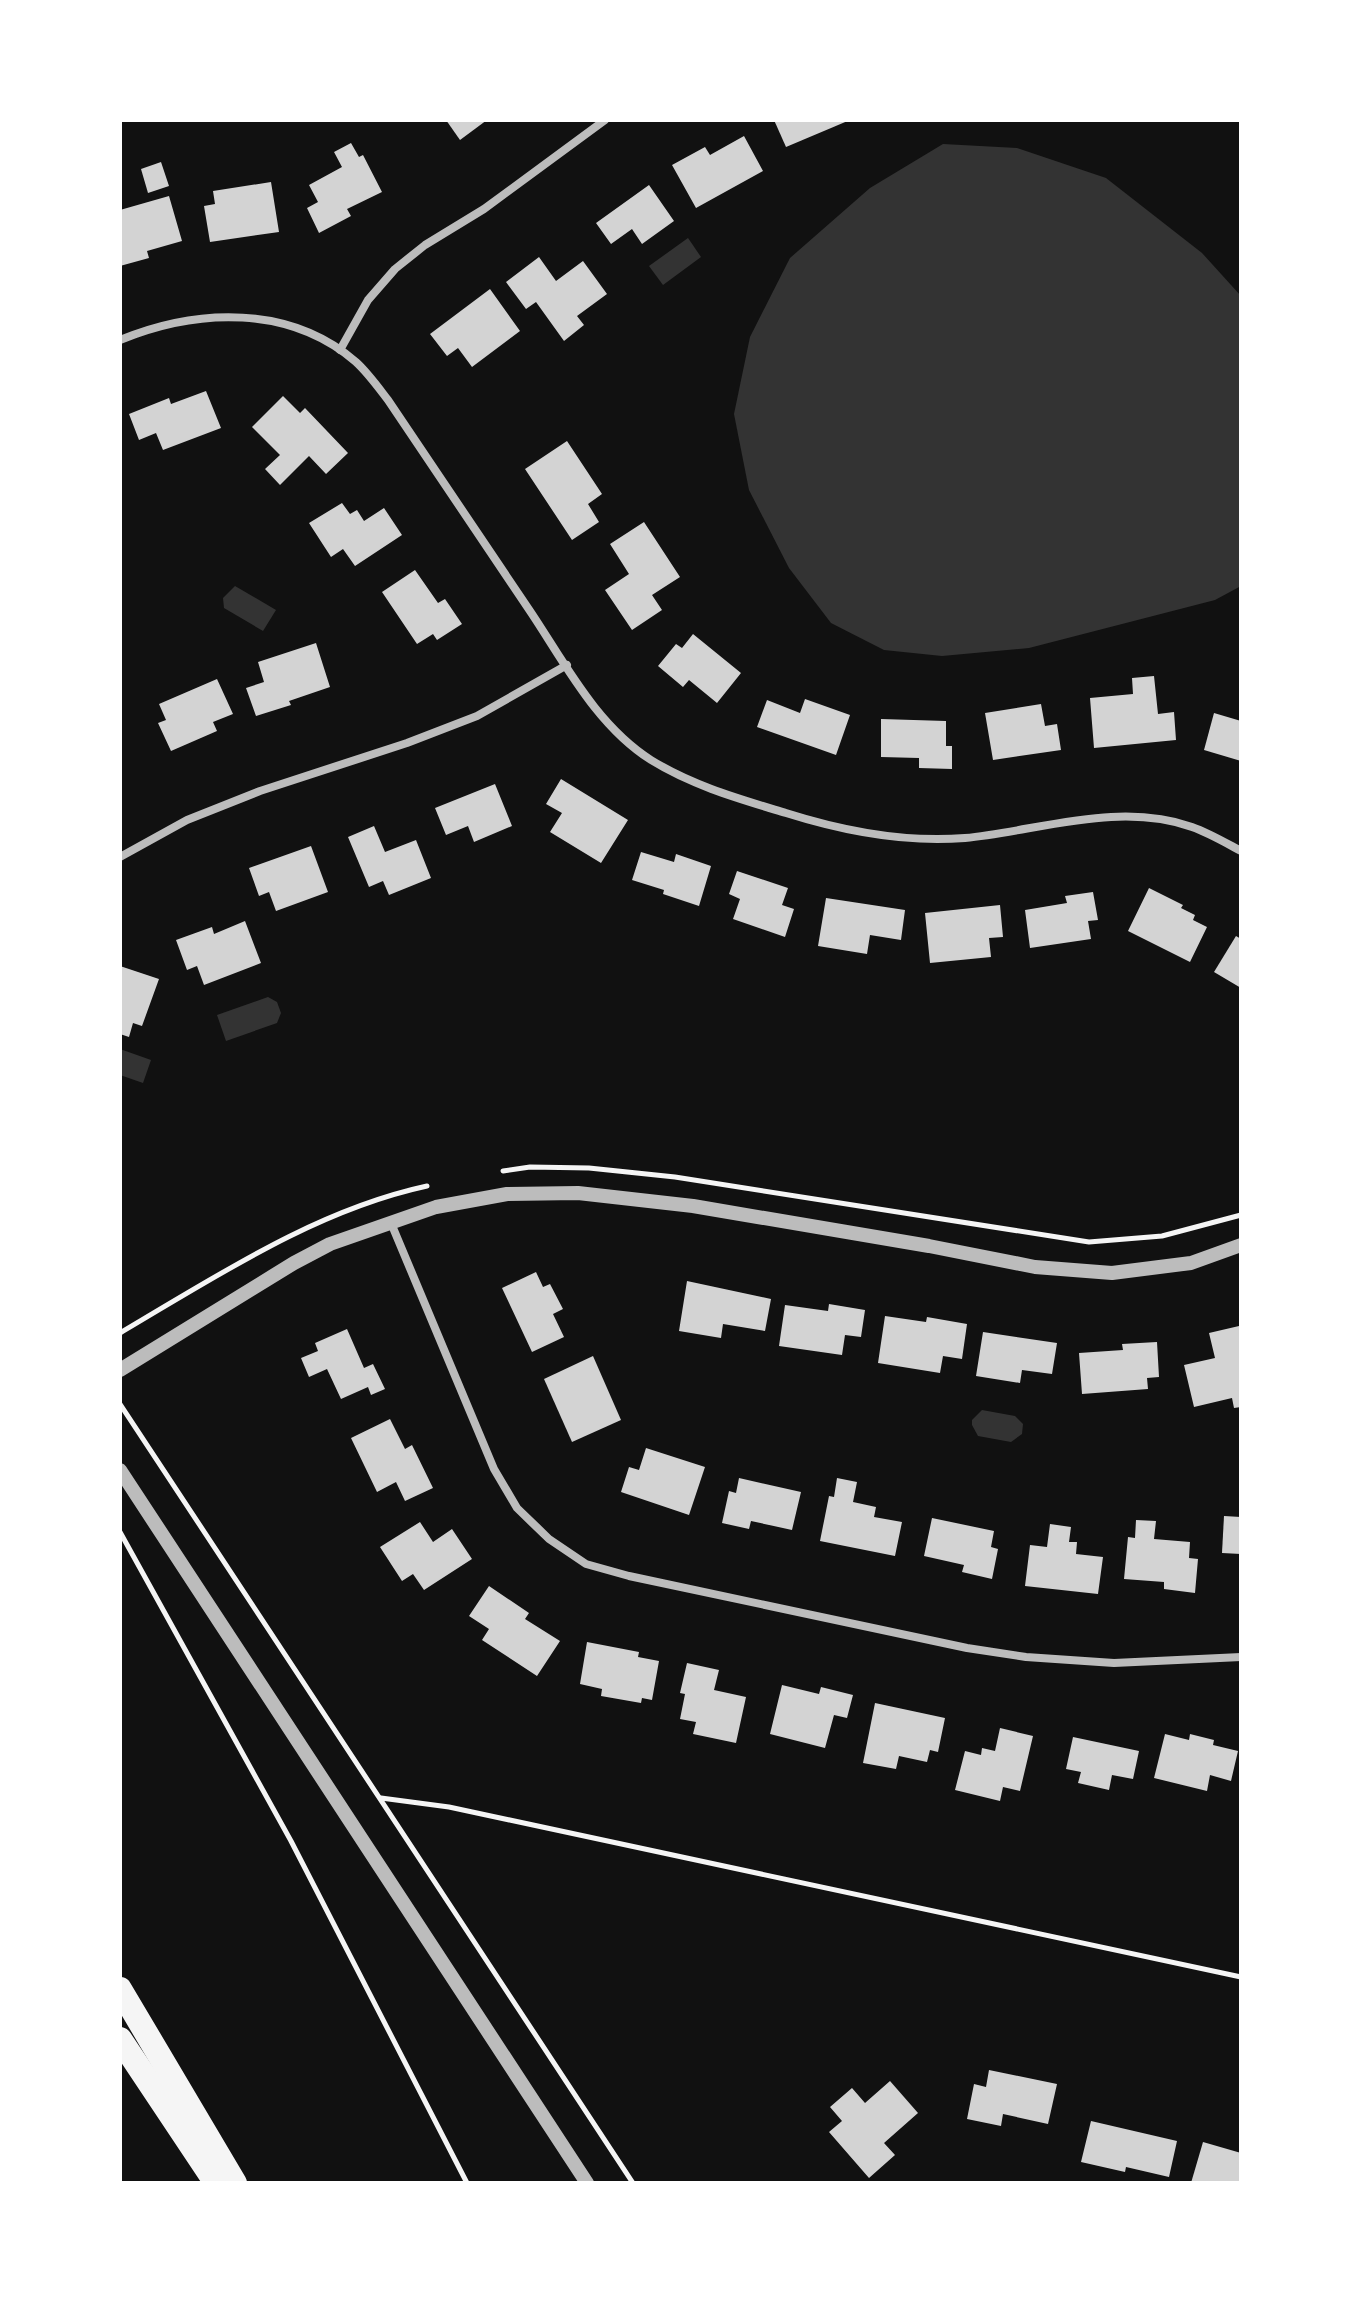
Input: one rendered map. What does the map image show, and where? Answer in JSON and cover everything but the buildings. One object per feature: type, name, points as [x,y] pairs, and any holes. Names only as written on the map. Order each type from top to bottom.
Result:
[{"type":"highway","points":[[120,1989],[235,2183]]},
{"type":"highway","points":[[120,2039],[216,2183]]},
{"type":"street","points":[[586,120],[593,130]]},
{"type":"street","points":[[340,350],[368,300],[395,269],[425,245],[484,209],[605,120]]},
{"type":"street","points":[[120,340],[190,319],[235,316],[279,321],[323,339],[359,364],[388,400],[599,713],[649,759],[717,792],[813,822],[912,839],[963,838],[1110,817],[1152,819],[1192,827],[1241,851]]},
{"type":"street","points":[[120,857],[187,820],[260,791],[407,743],[477,716],[567,665]]},
{"type":"street","points":[[120,1370],[330,1244],[436,1207],[507,1194],[578,1193],[693,1206],[1035,1267],[1112,1273],[1191,1263],[1241,1245]]},
{"type":"street","points":[[391,1223],[494,1469],[517,1508],[549,1539],[586,1564],[690,1589],[1012,1655],[1100,1663],[1241,1657]]},
{"type":"street","points":[[120,1470],[587,2183]]},
{"type":"path","points":[[120,1404],[633,2183]]},
{"type":"path","points":[[120,1532],[291,1841],[467,2183]]},
{"type":"path","points":[[379,1798],[449,1807],[1241,1977]]},
{"type":"shaded area","points":[[943,144],[1017,148],[1106,178],[1202,253],[1241,296],[1241,586],[1215,600],[1029,648],[942,656],[884,650],[831,623],[789,568],[749,490],[734,414],[750,337],[790,258],[870,188]]},
{"type":"shaded area","points":[[688,238],[701,257],[663,285],[649,266]]},
{"type":"shaded area","points":[[235,586],[276,610],[263,631],[224,608],[223,598]]},
{"type":"shaded area","points":[[268,997],[277,1002],[281,1013],[277,1023],[226,1041],[217,1015]]},
{"type":"shaded area","points":[[120,1049],[151,1060],[143,1083],[120,1075]]},
{"type":"shaded area","points":[[982,1410],[1015,1416],[1023,1424],[1022,1434],[1011,1442],[978,1436],[972,1420]]}]
